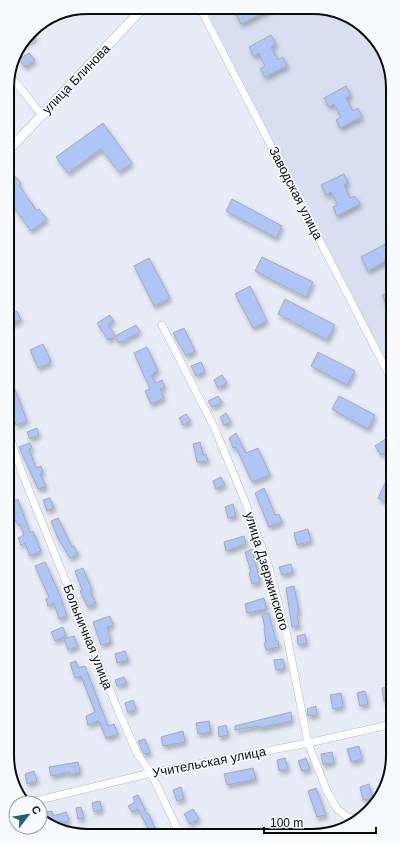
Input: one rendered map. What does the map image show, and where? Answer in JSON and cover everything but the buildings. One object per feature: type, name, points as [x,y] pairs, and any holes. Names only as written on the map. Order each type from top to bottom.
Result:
[{"type":"main road","name":"улица Блинова","points":[[14,145],[137,14]]},
{"type":"street","name":"Заводская улица","points":[[203,14],[386,369]]},
{"type":"street","points":[[15,81],[42,115]]},
{"type":"street","name":"улица Дзержинского","points":[[162,325],[215,429],[244,499],[268,564],[286,631],[308,743],[327,791],[337,809],[351,818]]},
{"type":"street","name":"Больничная улица","points":[[14,449],[22,473],[115,703],[138,755],[151,773],[178,829]]},
{"type":"street","name":"Учительская улица","points":[[48,798],[151,773],[308,743],[386,726]]},
{"type":"shaded area","points":[[208,14],[326,15],[345,22],[357,29],[371,43],[376,51],[383,69],[386,88],[386,360]]}]
